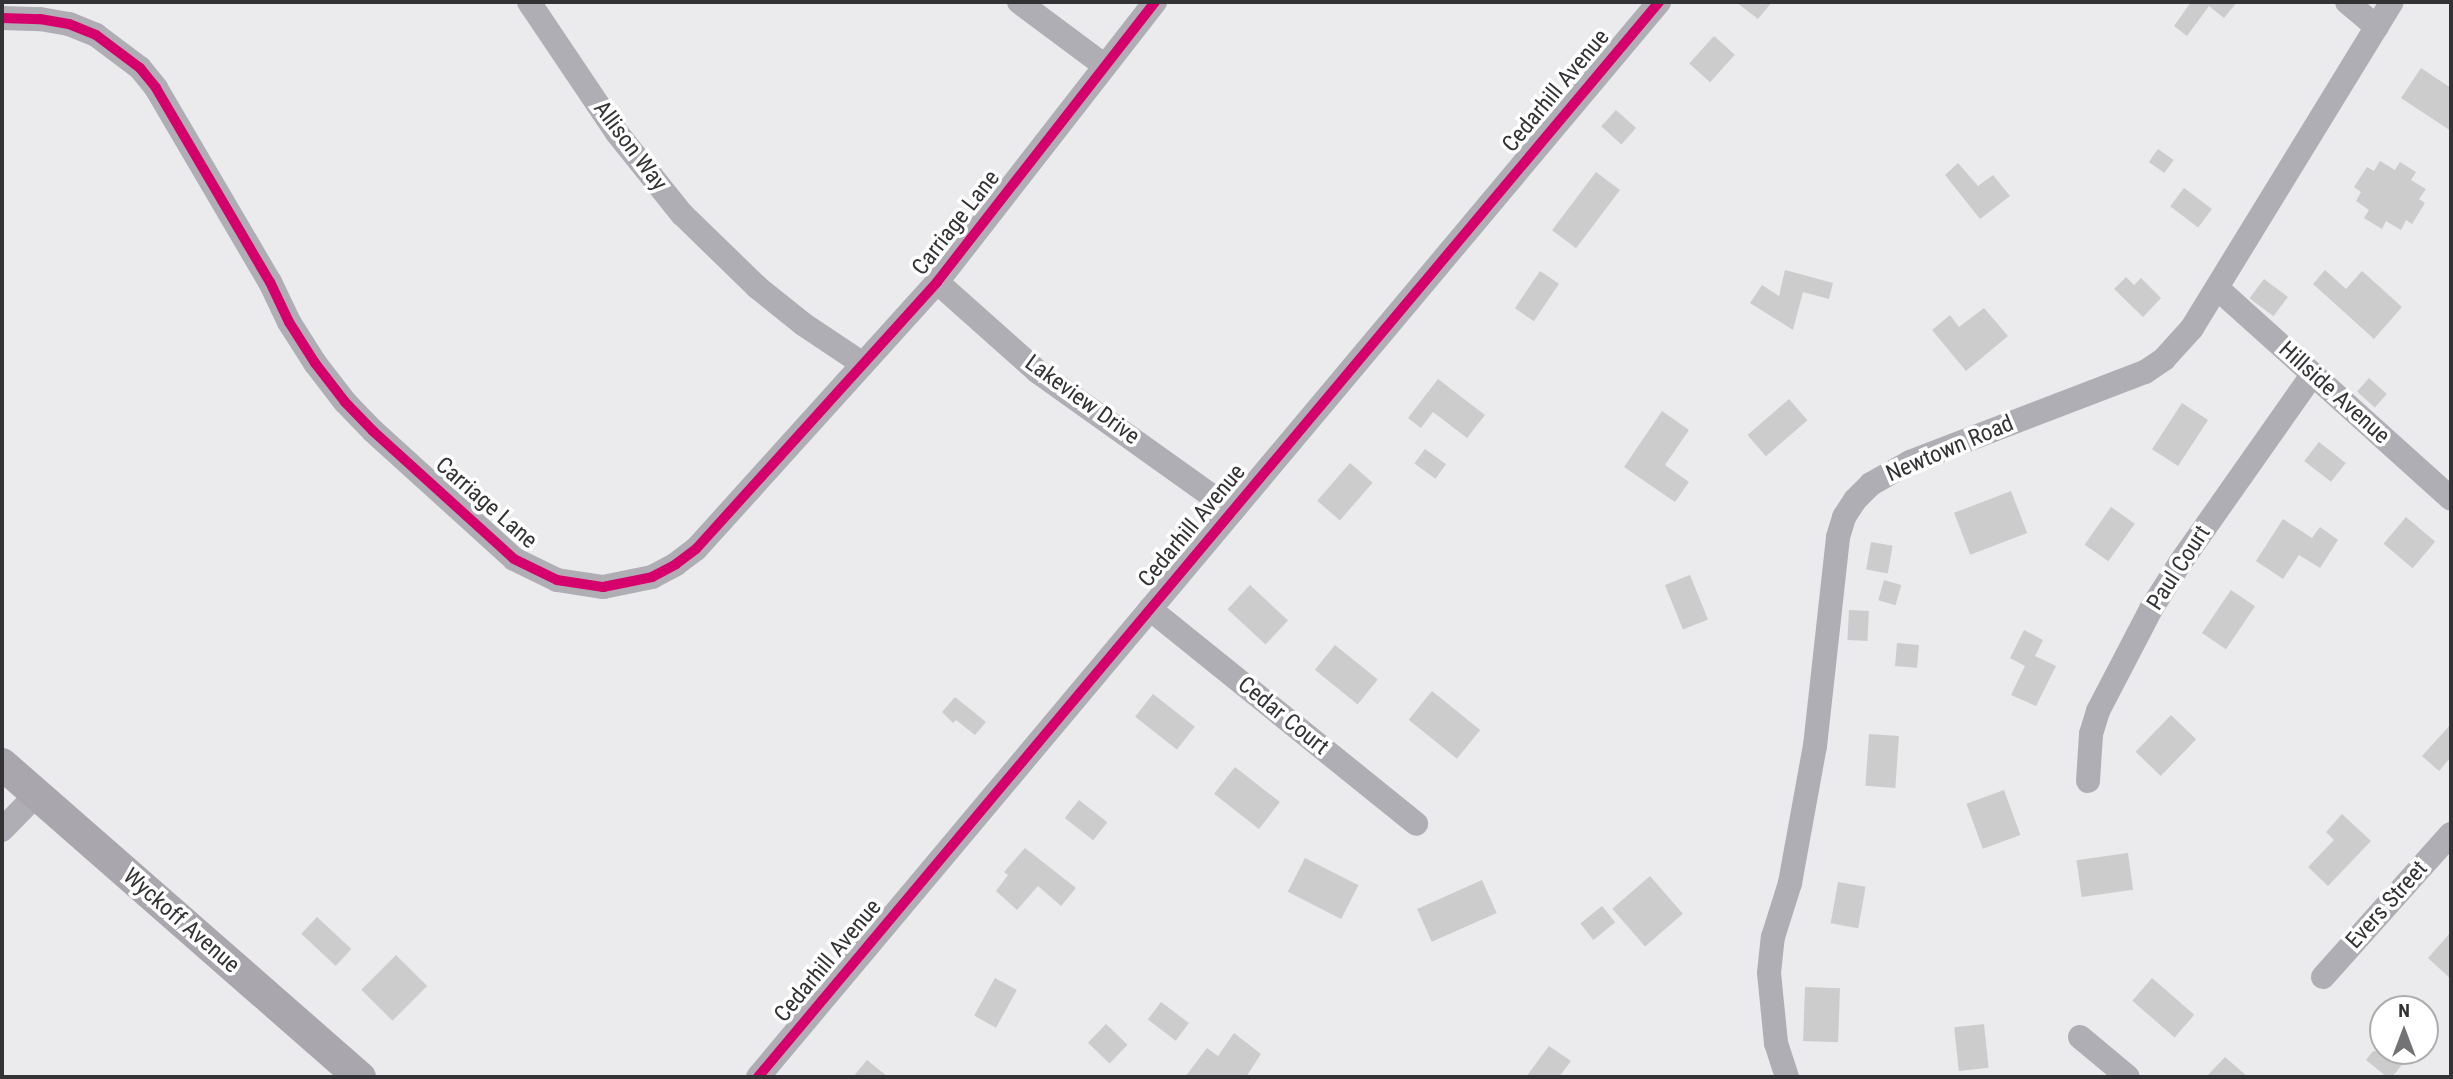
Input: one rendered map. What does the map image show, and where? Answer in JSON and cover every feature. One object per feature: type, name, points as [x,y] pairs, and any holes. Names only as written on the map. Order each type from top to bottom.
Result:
[{"type":"main road","name":"Wyckoff Avenue","points":[[2,764],[360,1077]]},
{"type":"street","name":"Allison Way","points":[[529,2],[643,169],[682,214],[747,278],[803,324],[863,364]]},
{"type":"street","points":[[1019,2],[1105,66]]},
{"type":"street","name":"Carriage Lane","points":[[2,18],[40,19],[69,24],[96,35],[140,68],[156,88],[296,332],[345,402],[505,552],[534,571],[556,580],[603,587],[652,577],[696,549],[937,282],[1155,2]]},
{"type":"street","points":[[2347,2],[2376,27]]},
{"type":"street","name":"Newtown Road","points":[[1787,1077],[1776,1043],[1769,973],[1773,937],[1790,883],[1815,746],[1838,537],[1844,517],[1855,500],[1871,484],[1910,462],[2145,372],[2164,359],[2182,342],[2217,288],[2392,2]]},
{"type":"street","name":"Cedarhill Avenue","points":[[758,1077],[1233,511],[1647,6]]},
{"type":"street","name":"Lakeview Drive","points":[[937,282],[1068,395],[1233,511]]},
{"type":"street","name":"Hillside Avenue","points":[[2217,288],[2451,499]]},
{"type":"street","name":"Paul Court","points":[[2088,781],[2095,723],[2131,645],[2180,563],[2313,374]]},
{"type":"street","name":"Cedar Court","points":[[1150,609],[1416,824]]},
{"type":"street","points":[[2,830],[36,795]]},
{"type":"street","name":"Evers Street","points":[[2323,977],[2451,834]]},
{"type":"street","points":[[2080,1037],[2128,1077]]},
{"type":"building","points":[[1736,2],[1772,2],[1758,19]]},
{"type":"building","points":[[2191,2],[2237,2],[2224,18],[2209,6],[2187,36],[2174,26]]},
{"type":"building","points":[[1714,36],[1735,55],[1710,82],[1689,63]]},
{"type":"building","points":[[2421,68],[2451,88],[2451,131],[2401,98]]},
{"type":"building","points":[[1616,110],[1636,128],[1621,144],[1601,126]]},
{"type":"building","points":[[2158,149],[2174,160],[2164,173],[2149,162]]},
{"type":"building","points":[[2380,161],[2395,170],[2400,162],[2416,172],[2411,180],[2426,189],[2419,199],[2425,203],[2412,224],[2406,220],[2401,230],[2386,221],[2382,229],[2364,218],[2369,210],[2356,201],[2361,192],[2354,187],[2367,167],[2374,171]]},
{"type":"building","points":[[1958,163],[1978,186],[1993,175],[2010,196],[1980,219],[1945,175]]},
{"type":"building","points":[[1596,172],[1620,190],[1576,248],[1552,230]]},
{"type":"building","points":[[2184,188],[2212,209],[2198,227],[2170,206]]},
{"type":"building","points":[[1785,270],[1833,283],[1829,299],[1803,292],[1793,330],[1750,303],[1762,285],[1779,296]]},
{"type":"building","points":[[2325,270],[2346,289],[2362,271],[2402,307],[2374,339],[2313,284]]},
{"type":"building","points":[[1540,271],[1559,284],[1534,321],[1515,308]]},
{"type":"building","points":[[2126,277],[2134,285],[2141,278],[2161,298],[2143,317],[2114,289]]},
{"type":"building","points":[[2264,279],[2288,297],[2274,316],[2250,298]]},
{"type":"building","points":[[1984,308],[2008,336],[1966,371],[1932,330],[1950,315],[1959,327]]},
{"type":"building","points":[[2369,378],[2387,394],[2375,407],[2357,391]]},
{"type":"building","points":[[1438,379],[1485,415],[1467,438],[1433,412],[1421,428],[1408,418]]},
{"type":"building","points":[[1789,399],[1807,420],[1766,456],[1747,435]]},
{"type":"building","points":[[2182,403],[2208,420],[2178,466],[2152,449]]},
{"type":"building","points":[[1662,411],[1689,430],[1665,465],[1689,482],[1675,502],[1624,467]]},
{"type":"building","points":[[2319,442],[2346,463],[2331,482],[2304,461]]},
{"type":"building","points":[[1425,449],[1446,464],[1435,479],[1414,464]]},
{"type":"building","points":[[1350,463],[1373,483],[1340,520],[1317,501]]},
{"type":"building","points":[[2011,491],[2027,533],[1970,555],[1954,513]]},
{"type":"building","points":[[2111,507],[2135,524],[2108,561],[2085,545]]},
{"type":"building","points":[[2406,517],[2435,541],[2413,568],[2384,544]]},
{"type":"building","points":[[2283,519],[2312,538],[2320,527],[2338,540],[2320,568],[2299,555],[2283,579],[2256,561]]},
{"type":"building","points":[[1871,542],[1893,546],[1888,573],[1866,570]]},
{"type":"building","points":[[1690,575],[1708,620],[1683,630],[1665,585]]},
{"type":"building","points":[[1884,580],[1901,585],[1896,605],[1878,600]]},
{"type":"building","points":[[1250,585],[1288,620],[1266,645],[1227,609]]},
{"type":"building","points":[[2231,590],[2255,606],[2226,649],[2202,633]]},
{"type":"building","points":[[1849,610],[1869,611],[1867,641],[1847,640]]},
{"type":"building","points":[[2024,630],[2043,640],[2035,656],[2056,666],[2036,706],[2011,695],[2025,666],[2010,658]]},
{"type":"building","points":[[1897,643],[1919,645],[1917,668],[1895,666]]},
{"type":"building","points":[[1335,645],[1378,680],[1358,704],[1315,670]]},
{"type":"building","points":[[1432,691],[1480,730],[1457,759],[1409,720]]},
{"type":"building","points":[[1153,694],[1195,727],[1177,749],[1135,717]]},
{"type":"building","points":[[955,697],[986,722],[975,735],[956,720],[953,723],[942,712]]},
{"type":"building","points":[[2171,715],[2196,739],[2161,776],[2136,752]]},
{"type":"building","points":[[2451,724],[2451,757],[2439,771],[2422,756]]},
{"type":"building","points":[[1869,734],[1899,736],[1895,788],[1865,786]]},
{"type":"building","points":[[1235,767],[1280,802],[1259,829],[1214,794]]},
{"type":"building","points":[[2004,790],[2020,835],[1983,849],[1966,804]]},
{"type":"building","points":[[1079,800],[1107,822],[1093,840],[1065,818]]},
{"type":"building","points":[[2342,814],[2371,841],[2328,886],[2308,867],[2334,840],[2326,832]]},
{"type":"building","points":[[1025,848],[1076,888],[1061,906],[1038,886],[1017,910],[996,891],[1008,875],[1004,872]]},
{"type":"building","points":[[2128,853],[2133,890],[2082,897],[2077,860]]},
{"type":"building","points":[[1305,858],[1358,885],[1341,919],[1288,892]]},
{"type":"building","points":[[1650,876],[1683,914],[1645,947],[1612,909]]},
{"type":"building","points":[[1482,880],[1497,913],[1432,942],[1417,909]]},
{"type":"building","points":[[1838,882],[1866,887],[1858,928],[1831,923]]},
{"type":"building","points":[[1602,906],[1615,922],[1593,940],[1580,924]]},
{"type":"building","points":[[317,917],[351,949],[336,966],[301,934]]},
{"type":"building","points":[[2451,932],[2451,979],[2428,958]]},
{"type":"building","points":[[396,955],[427,986],[392,1021],[361,990]]},
{"type":"building","points":[[995,978],[1017,990],[996,1028],[974,1016]]},
{"type":"building","points":[[2152,978],[2194,1015],[2175,1037],[2132,1001]]},
{"type":"building","points":[[1805,987],[1840,988],[1838,1042],[1803,1041]]},
{"type":"building","points":[[1161,1002],[1189,1023],[1176,1041],[1148,1020]]},
{"type":"building","points":[[1106,1024],[1128,1045],[1110,1064],[1088,1043]]},
{"type":"building","points":[[1984,1024],[1989,1068],[1959,1071],[1954,1027]]},
{"type":"building","points":[[1234,1033],[1261,1054],[1246,1077],[1185,1077],[1207,1048],[1218,1056]]},
{"type":"building","points":[[1549,1046],[1571,1061],[1559,1077],[1526,1077]]},
{"type":"building","points":[[2225,1057],[2248,1077],[2206,1077]]},
{"type":"building","points":[[867,1060],[888,1077],[853,1077]]},
{"type":"building","points":[[2372,1065],[2402,1065],[2392,1077],[2387,1077]]},
{"type":"cycle path","points":[[2,18],[40,19],[69,24],[96,35],[140,68],[156,88],[270,282],[289,322],[315,363],[345,402],[373,431],[514,559],[557,580],[603,587],[652,577],[696,549],[937,282],[1155,2]]},
{"type":"cycle path","points":[[758,1077],[1659,2]]}]
